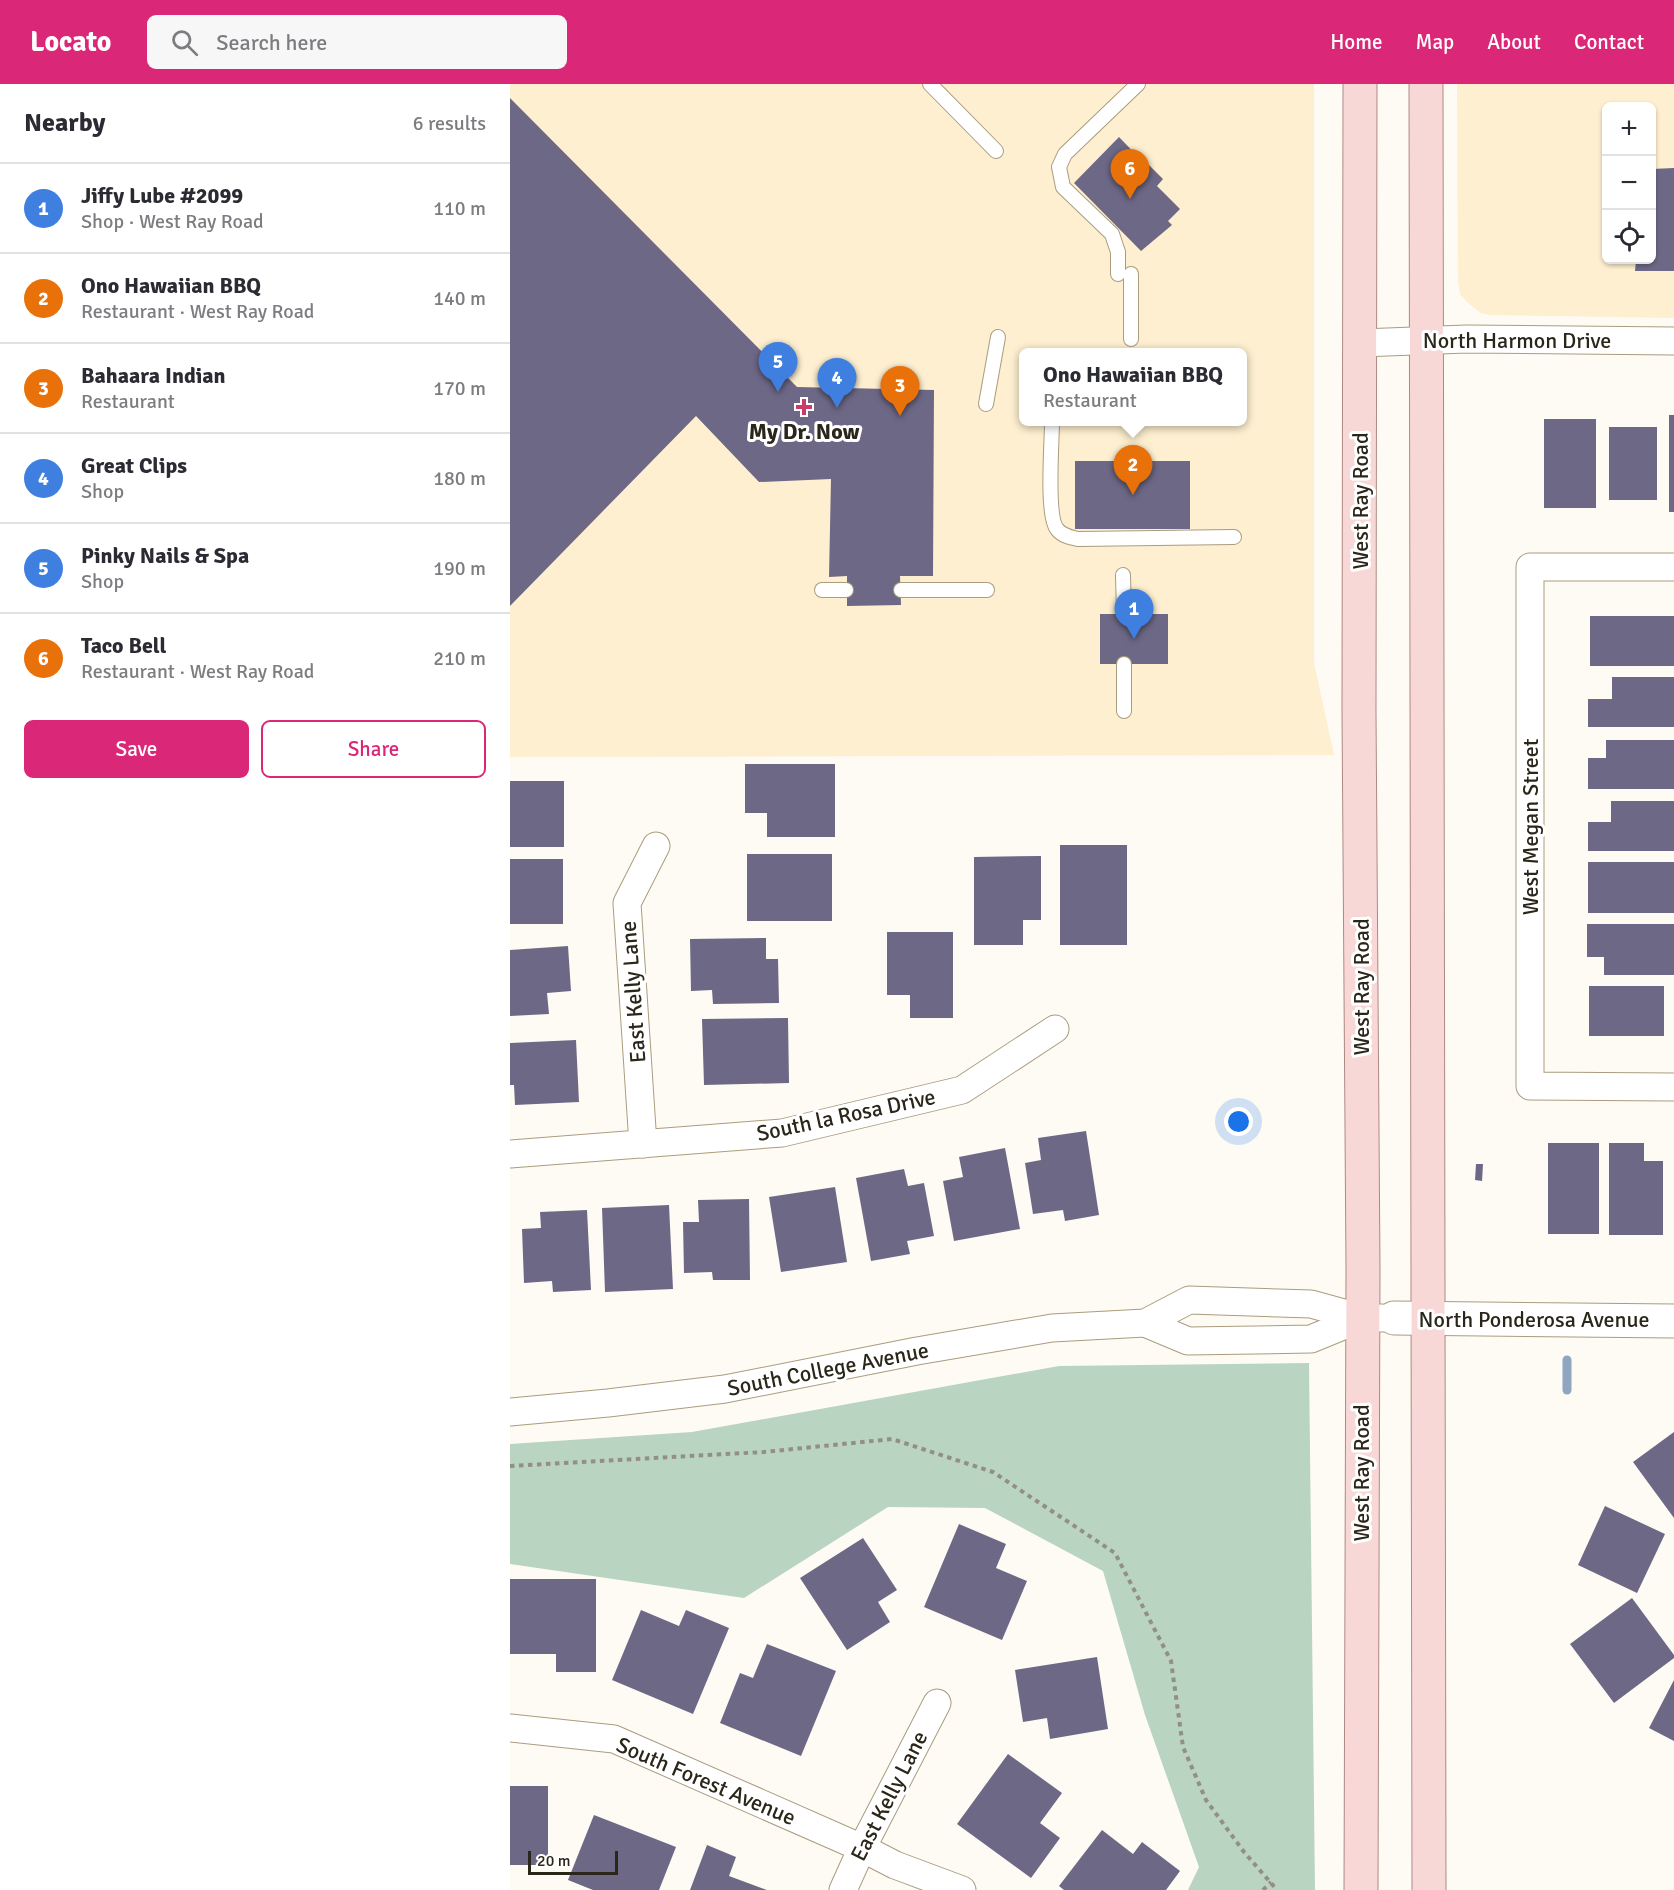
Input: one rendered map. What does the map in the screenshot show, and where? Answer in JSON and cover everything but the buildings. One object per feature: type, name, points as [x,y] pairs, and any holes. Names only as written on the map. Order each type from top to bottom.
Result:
[{"type":"main road","name":"West Ray Road","points":[[1360,84],[1361,1890]]},
{"type":"main road","points":[[1426,84],[1429,1890]]},
{"type":"street","name":"North Harmon Drive","points":[[1361,343],[1427,339],[1674,341]]},
{"type":"street","name":"West Megan Street","points":[[1674,567],[1530,567],[1530,1086],[1674,1087]]},
{"type":"street","name":"East Kelly Lane","points":[[643,1144],[627,903],[656,846]]},
{"type":"street","name":"South la Rosa Drive","points":[[510,1154],[782,1133],[962,1090],[1055,1029]]},
{"type":"street","name":"South College Avenue","points":[[510,1412],[725,1389],[1052,1328],[1145,1323],[1189,1300],[1311,1304],[1362,1318],[1394,1318]]},
{"type":"street","name":"South College Avenue","points":[[1145,1323],[1188,1341],[1311,1339],[1362,1318]]},
{"type":"street","name":"North Ponderosa Avenue","points":[[1394,1318],[1674,1320]]},
{"type":"street","name":"East Kelly Lane","points":[[843,1890],[862,1848],[937,1703]]},
{"type":"street","name":"South Forest Avenue","points":[[510,1728],[614,1739],[862,1848],[895,1865],[962,1890]]},
{"type":"lane","points":[[930,84],[996,151]]},
{"type":"lane","points":[[1131,339],[1125,274],[1112,234],[1063,187],[1059,167],[1065,154],[1138,84]]},
{"type":"lane","points":[[986,404],[998,337]]},
{"type":"lane","points":[[1052,426],[1051,515],[1057,530],[1066,536],[1078,539],[1234,537]]},
{"type":"lane","points":[[1123,575],[1124,614]]},
{"type":"lane","points":[[822,590],[846,590]]},
{"type":"lane","points":[[901,590],[987,590]]},
{"type":"lane","points":[[1124,664],[1124,711]]},
{"type":"path","points":[[510,1466],[764,1452],[892,1439],[993,1472],[1115,1553],[1172,1661],[1183,1747],[1206,1800],[1244,1852],[1277,1890]]},
{"type":"path","points":[[1263,1890],[1270,1882]]},
{"type":"shaded area","points":[[510,84],[1314,84],[1314,663],[1334,755],[510,757]]},
{"type":"shaded area","points":[[1457,84],[1674,84],[1674,318],[1490,315],[1481,313],[1460,294],[1458,281]]},
{"type":"green space","points":[[1309,1363],[1315,1890],[1188,1890],[1199,1867],[1145,1715],[1103,1571],[985,1508],[888,1507],[744,1598],[510,1564],[510,1444],[692,1432],[1059,1366]]},
{"type":"waterway","points":[[1567,1360],[1567,1390]]},
{"type":"place","name":"Taco Bell","points":[[1130,199]]},
{"type":"place","name":"Pinky Nails & Spa","points":[[778,392]]},
{"type":"place","name":"My Dr. Now","points":[[804,407]]},
{"type":"place","name":"Great Clips","points":[[837,408]]},
{"type":"place","name":"Bahaara Indian","points":[[900,416]]},
{"type":"place","name":"Ono Hawaiian BBQ","points":[[1133,495]]},
{"type":"place","name":"Jiffy Lube #2099","points":[[1134,639]]}]
